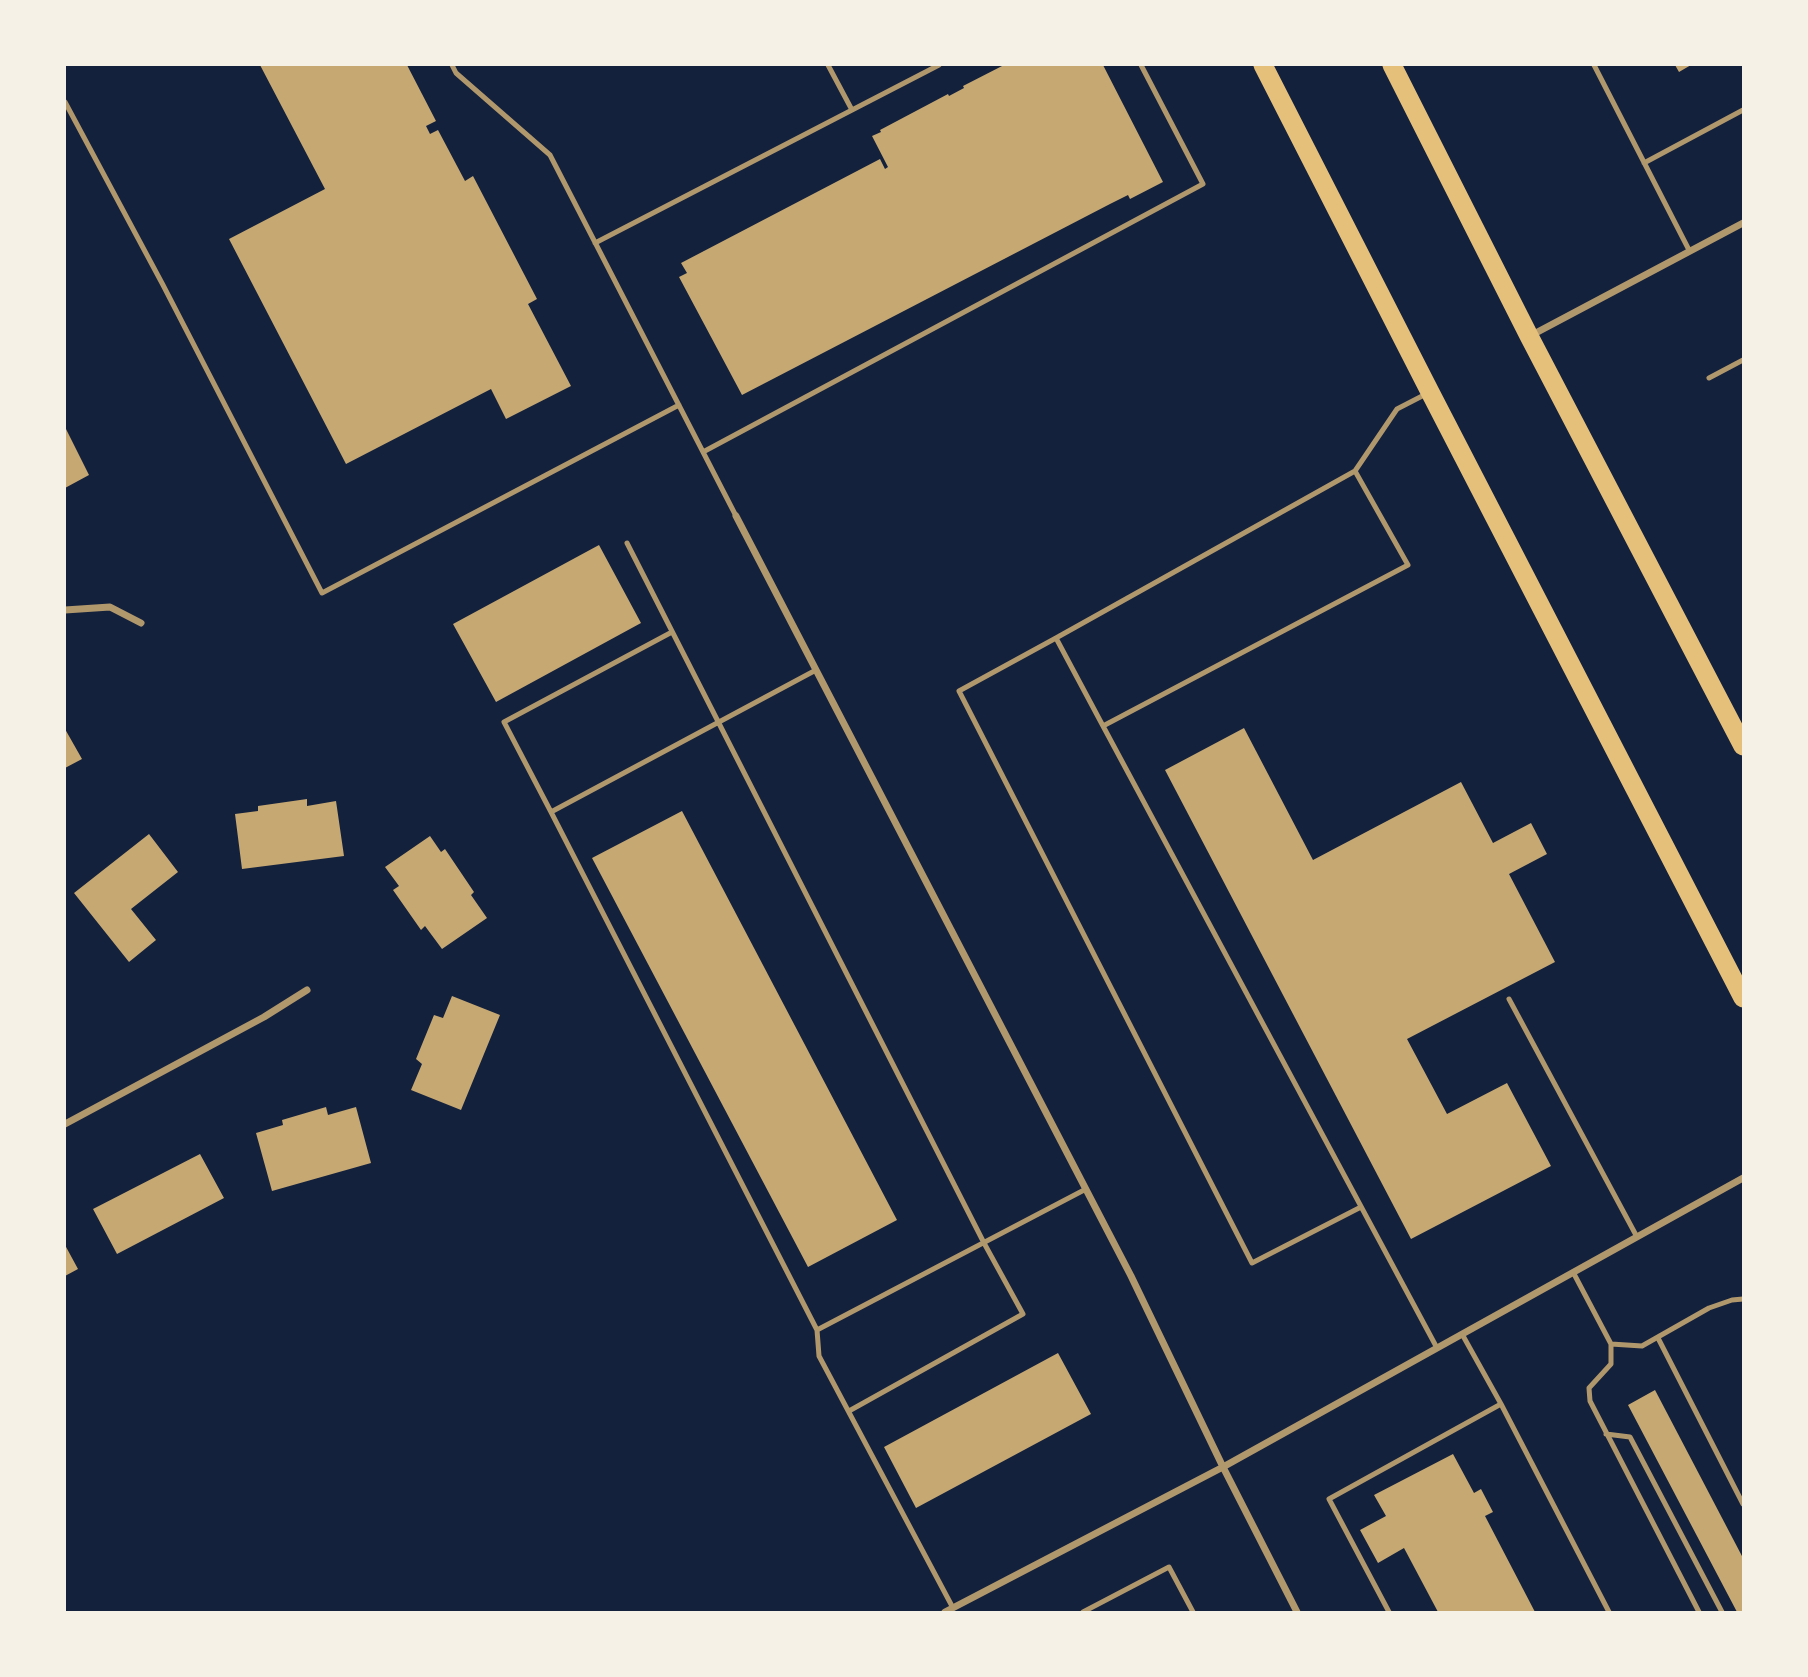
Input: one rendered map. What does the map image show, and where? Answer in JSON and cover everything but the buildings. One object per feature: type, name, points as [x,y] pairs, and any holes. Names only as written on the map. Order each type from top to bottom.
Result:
[{"type":"highway","points":[[1263,65],[1743,998]]},
{"type":"highway","points":[[1392,65],[1529,336],[1743,746]]},
{"type":"street","points":[[1529,336],[1743,223]]},
{"type":"street","points":[[736,516],[1086,1189],[1297,1612]]},
{"type":"street","points":[[65,610],[110,607],[141,623]]},
{"type":"street","points":[[65,1124],[264,1017],[307,990]]},
{"type":"street","points":[[949,1610],[1223,1467],[1743,1178]]},
{"type":"lane","points":[[452,65],[457,73],[550,155],[736,516]]},
{"type":"lane","points":[[828,65],[852,110]]},
{"type":"lane","points":[[595,243],[939,65]]},
{"type":"lane","points":[[703,452],[1203,184],[1141,65]]},
{"type":"lane","points":[[1594,65],[1689,250]]},
{"type":"lane","points":[[65,102],[322,593],[679,405]]},
{"type":"lane","points":[[1644,163],[1743,110]]},
{"type":"lane","points":[[1709,378],[1743,360]]},
{"type":"lane","points":[[1361,1206],[1252,1263],[959,691],[1355,471],[1397,409],[1430,392]]},
{"type":"lane","points":[[1103,726],[1408,565],[1355,471]]},
{"type":"lane","points":[[626,543],[984,1243],[1023,1314],[849,1411]]},
{"type":"lane","points":[[672,632],[504,722],[817,1330],[819,1356],[949,1610]]},
{"type":"lane","points":[[1056,638],[1437,1348]]},
{"type":"lane","points":[[551,812],[816,670]]},
{"type":"lane","points":[[1509,999],[1637,1237]]},
{"type":"lane","points":[[817,1330],[1086,1189]]},
{"type":"lane","points":[[1573,1272],[1611,1344],[1611,1364],[1589,1388],[1590,1401],[1699,1612]]},
{"type":"lane","points":[[1611,1344],[1642,1346],[1709,1308],[1743,1299]]},
{"type":"lane","points":[[1462,1334],[1609,1612]]},
{"type":"lane","points":[[1658,1338],[1743,1504]]},
{"type":"lane","points":[[1389,1612],[1329,1499],[1501,1404]]},
{"type":"lane","points":[[1606,1434],[1630,1437],[1722,1612]]},
{"type":"lane","points":[[1083,1612],[1168,1567],[1193,1612]]}]
